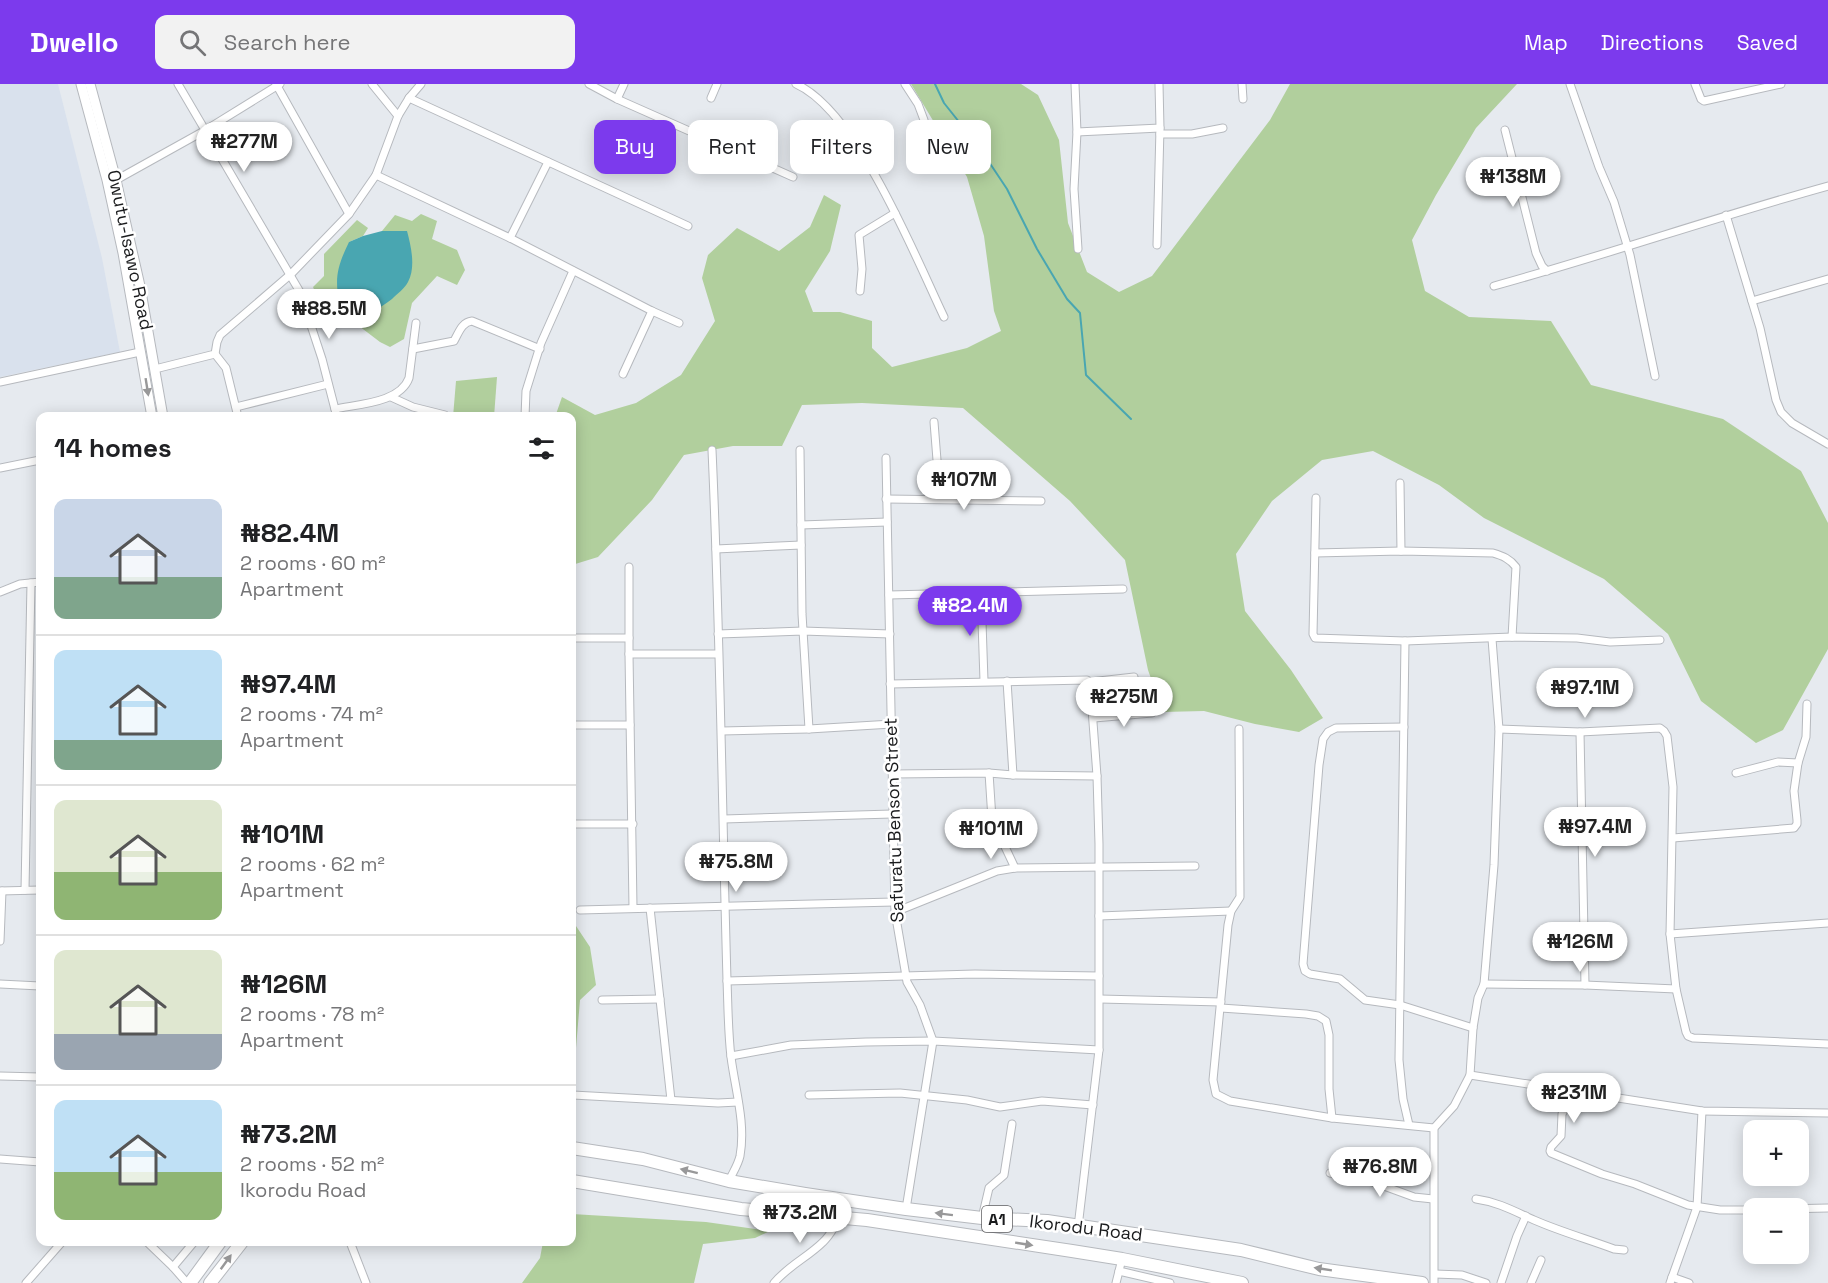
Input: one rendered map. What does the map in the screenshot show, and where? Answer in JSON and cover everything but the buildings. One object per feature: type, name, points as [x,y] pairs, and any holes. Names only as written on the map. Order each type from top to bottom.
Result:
[{"type":"highway","name":"Ikorodu Road","points":[[576,1149],[643,1159],[729,1180],[805,1194],[982,1218],[1047,1221],[1241,1250],[1319,1269],[1422,1283]]},
{"type":"highway","name":"Ikorodu Road","points":[[576,1181],[741,1209],[867,1220],[1120,1265],[1149,1275],[1242,1283]]},
{"type":"highway","points":[[188,1283],[217,1246]]},
{"type":"highway","points":[[210,1283],[239,1246]]},
{"type":"street","name":"Owutu-Isawo Road","points":[[81,84],[107,180],[123,253],[151,412]]},
{"type":"street","name":"Owutu-Isawo Road","points":[[90,84],[116,180],[140,286],[162,412]]},
{"type":"street","points":[[178,84],[291,274],[305,304],[335,412]]},
{"type":"street","points":[[372,84],[398,116]]},
{"type":"street","points":[[215,354],[220,335],[291,274],[349,214],[376,175],[398,116],[421,84]]},
{"type":"street","points":[[589,84],[617,99],[793,177]]},
{"type":"street","points":[[617,99],[624,84]]},
{"type":"street","points":[[711,98],[717,84]]},
{"type":"street","points":[[796,84],[806,88],[821,100],[837,118],[875,176],[895,213],[944,318]]},
{"type":"street","points":[[905,84],[918,104],[924,120]]},
{"type":"street","points":[[1075,84],[1077,132],[1074,189],[1078,249]]},
{"type":"street","points":[[1157,245],[1159,84]]},
{"type":"street","points":[[1242,84],[1243,99]]},
{"type":"street","points":[[1570,84],[1599,167],[1614,202],[1628,247],[1655,376]]},
{"type":"street","points":[[1695,84],[1704,101],[1781,84]]},
{"type":"street","points":[[116,180],[278,85],[349,214]]},
{"type":"street","points":[[409,98],[688,226]]},
{"type":"street","points":[[1077,132],[1160,131],[1192,134],[1223,128]]},
{"type":"street","points":[[1505,130],[1536,253],[1547,271]]},
{"type":"street","points":[[510,238],[548,162]]},
{"type":"street","points":[[376,175],[510,238],[679,323]]},
{"type":"street","points":[[1494,286],[1828,186]]},
{"type":"street","points":[[860,291],[862,269],[859,235],[895,213]]},
{"type":"street","points":[[1725,215],[1752,301],[1776,400],[1781,412],[1792,423],[1828,444]]},
{"type":"street","points":[[525,412],[526,391],[540,349],[573,271]]},
{"type":"street","points":[[1752,301],[1828,279]]},
{"type":"street","points":[[623,374],[652,311]]},
{"type":"street","points":[[412,349],[454,340],[463,325],[472,321],[540,349]]},
{"type":"street","points":[[334,409],[391,397],[406,385],[409,378],[416,323]]},
{"type":"street","points":[[0,382],[140,352]]},
{"type":"street","points":[[155,369],[215,354]]},
{"type":"street","points":[[215,354],[226,368],[237,412]]},
{"type":"street","points":[[236,407],[328,384]]},
{"type":"street","points":[[391,397],[413,407],[433,412]]},
{"type":"street","points":[[934,422],[940,498]]},
{"type":"street","points":[[712,450],[722,731],[727,981],[731,1056],[741,1120],[740,1154],[737,1166],[729,1180]]},
{"type":"street","points":[[800,450],[803,631],[809,729]]},
{"type":"street","name":"Safuratu Benson Street","points":[[886,458],[894,902],[906,976],[920,1005],[933,1041],[906,1209]]},
{"type":"street","points":[[0,468],[36,461]]},
{"type":"street","points":[[1400,483],[1401,551]]},
{"type":"street","points":[[1316,498],[1313,634],[1315,638],[1404,641],[1512,637],[1577,638],[1610,642],[1660,640]]},
{"type":"street","points":[[886,499],[1041,501]]},
{"type":"street","points":[[801,525],[887,522]]},
{"type":"street","points":[[716,549],[801,545]]},
{"type":"street","points":[[1315,553],[1401,551],[1493,553],[1512,561],[1516,567],[1512,637]]},
{"type":"street","points":[[629,567],[633,908]]},
{"type":"street","points":[[0,592],[20,584],[36,582]]},
{"type":"street","points":[[25,890],[31,583]]},
{"type":"street","points":[[889,595],[1123,589]]},
{"type":"street","points":[[981,592],[984,681]]},
{"type":"street","points":[[718,634],[803,631],[890,634]]},
{"type":"street","points":[[576,638],[629,638]]},
{"type":"street","points":[[1434,1283],[1434,1128],[1454,1106],[1470,1075],[1473,1028],[1478,998],[1484,984],[1494,865],[1499,729],[1492,639]]},
{"type":"street","points":[[1404,641],[1399,1060],[1403,1099],[1409,1125]]},
{"type":"street","points":[[629,654],[718,654]]},
{"type":"street","points":[[890,684],[984,681],[1087,680],[1090,682],[1134,677]]},
{"type":"street","points":[[1007,681],[1013,775]]},
{"type":"street","points":[[1078,1227],[1099,1050],[1097,776],[1090,682]]},
{"type":"street","points":[[1672,838],[1794,828],[1797,820],[1794,791],[1798,764],[1806,737],[1807,704]]},
{"type":"street","points":[[1094,718],[1152,713]]},
{"type":"street","points":[[722,731],[892,724]]},
{"type":"street","points":[[576,725],[630,725]]},
{"type":"street","points":[[1404,727],[1336,728],[1328,732],[1323,739],[1318,777],[1305,971],[1310,974],[1340,979],[1365,1000],[1400,1005],[1473,1028]]},
{"type":"street","points":[[1499,729],[1580,732],[1660,728],[1664,731],[1667,736],[1673,787],[1670,934],[1676,989],[1688,1036],[1828,1044]]},
{"type":"street","points":[[1239,729],[1240,897],[1231,911],[1228,925],[1213,1080],[1216,1094],[1230,1101],[1332,1118],[1434,1128]]},
{"type":"street","points":[[1580,732],[1585,985]]},
{"type":"street","points":[[1736,773],[1778,762],[1798,764]]},
{"type":"street","points":[[989,773],[992,819],[1015,868]]},
{"type":"street","points":[[893,774],[989,773],[1097,776]]},
{"type":"street","points":[[724,819],[892,814]]},
{"type":"street","points":[[576,824],[633,824]]},
{"type":"street","points":[[895,912],[997,871],[1015,868],[1195,866]]},
{"type":"street","points":[[0,941],[1,891],[36,890]]},
{"type":"street","points":[[580,909],[894,902]]},
{"type":"street","points":[[650,908],[671,1100]]},
{"type":"street","points":[[1099,916],[1231,911]]},
{"type":"street","points":[[1670,934],[1828,923]]},
{"type":"street","points":[[727,981],[975,974],[1100,976]]},
{"type":"street","points":[[0,984],[36,986]]},
{"type":"street","points":[[1484,984],[1676,989]]},
{"type":"street","points":[[602,1000],[660,999]]},
{"type":"street","points":[[1100,999],[1221,1005],[1318,1016],[1326,1021],[1329,1035],[1329,1089],[1332,1118]]},
{"type":"street","points":[[731,1056],[791,1045],[933,1041],[1099,1050]]},
{"type":"street","points":[[1470,1075],[1702,1111],[1828,1113]]},
{"type":"street","points":[[0,1076],[36,1077]]},
{"type":"street","points":[[809,1095],[900,1093],[967,1100],[1000,1107],[1042,1101],[1093,1105]]},
{"type":"street","points":[[1580,1093],[1567,1105],[1562,1114],[1561,1136],[1551,1147],[1551,1153],[1602,1174],[1697,1207],[1743,1210]]},
{"type":"street","points":[[576,1095],[718,1103],[738,1102]]},
{"type":"street","points":[[1689,1283],[1671,1280],[1697,1207],[1702,1111]]},
{"type":"street","points":[[982,1218],[989,1188],[1004,1175],[1012,1124]]},
{"type":"street","points":[[0,1159],[36,1162]]},
{"type":"street","points":[[1330,1173],[1373,1182],[1414,1197],[1433,1200]]},
{"type":"street","points":[[1476,1199],[1490,1201],[1614,1249],[1624,1250]]},
{"type":"street","points":[[1809,1208],[1828,1208]]},
{"type":"street","points":[[1501,1283],[1516,1236],[1526,1216]]},
{"type":"street","points":[[774,1283],[787,1269],[821,1244],[840,1218]]},
{"type":"street","points":[[26,1283],[58,1246]]},
{"type":"street","points":[[151,1246],[188,1283]]},
{"type":"street","points":[[173,1267],[191,1246]]},
{"type":"street","points":[[352,1246],[366,1283]]},
{"type":"street","points":[[1531,1283],[1541,1260]]},
{"type":"street","points":[[1116,1283],[1120,1265]]},
{"type":"street","points":[[1435,1274],[1462,1275],[1486,1283]]},
{"type":"street","points":[[1149,1275],[1170,1283]]},
{"type":"shaded area","points":[[0,84],[58,84],[102,258],[120,352],[0,377]]},
{"type":"green space","points":[[911,84],[1021,84],[1038,95],[1059,140],[1068,223],[1087,272],[1119,292],[1152,276],[1270,120],[1290,84],[1517,84],[1476,128],[1412,240],[1425,291],[1469,317],[1551,321],[1591,385],[1723,419],[1801,471],[1828,523],[1828,649],[1783,730],[1756,743],[1701,701],[1668,634],[1604,579],[1484,518],[1439,485],[1373,451],[1322,460],[1272,501],[1236,554],[1245,611],[1291,670],[1323,718],[1299,732],[1204,711],[1163,712],[1148,670],[1125,560],[1070,501],[963,408],[862,403],[802,405],[782,446],[733,446],[684,455],[652,500],[598,557],[576,564],[576,412],[557,412],[562,397],[595,415],[636,403],[681,375],[715,321],[702,278],[708,255],[737,228],[779,251],[810,227],[824,195],[841,205],[830,251],[805,291],[813,312],[840,312],[872,321],[872,348],[892,367],[967,348],[1001,331],[994,311],[984,236],[965,174],[991,174],[991,120],[933,120]]},
{"type":"green space","points":[[421,214],[437,221],[432,239],[457,250],[465,270],[457,285],[437,276],[412,303],[404,339],[390,347],[355,323],[329,325],[313,287],[324,276],[324,254],[357,220],[368,228],[363,236],[349,242],[407,232],[382,231],[395,215],[412,221]]},
{"type":"green space","points":[[497,377],[494,412],[453,412],[456,381]]},
{"type":"green space","points":[[576,926],[590,947],[596,985],[580,1000],[576,1048]]},
{"type":"green space","points":[[576,1214],[706,1222],[770,1231],[755,1238],[703,1244],[694,1283],[522,1283],[540,1258],[542,1246],[576,1246]]},
{"type":"water","points":[[382,231],[407,231],[412,270],[407,284],[392,299],[378,308],[366,311],[353,308],[339,300],[338,270],[349,242]]},
{"type":"waterway","points":[[935,84],[944,103],[979,147],[1007,189],[1037,249],[1067,299],[1080,313],[1086,375],[1131,419]]}]
